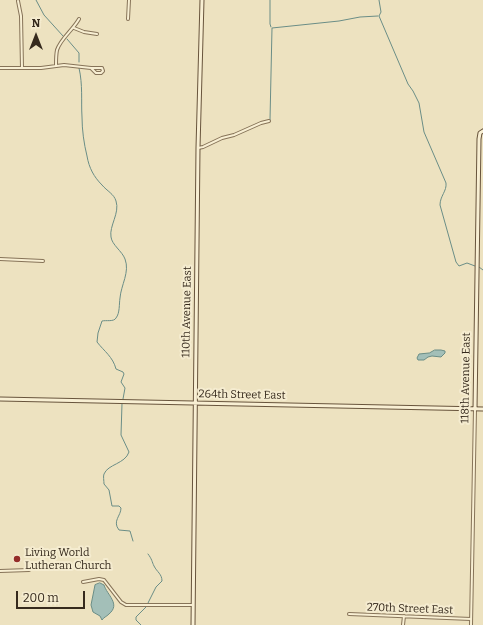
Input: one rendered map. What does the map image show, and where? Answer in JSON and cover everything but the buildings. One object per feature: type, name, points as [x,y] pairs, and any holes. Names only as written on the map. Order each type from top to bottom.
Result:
[{"type":"street","points":[[128,19],[129,0]]},
{"type":"street","name":"110th Avenue East","points":[[193,625],[198,148],[202,0]]},
{"type":"street","points":[[18,1],[21,16],[22,68]]},
{"type":"street","points":[[56,65],[56,52],[74,28],[79,18]]},
{"type":"street","points":[[74,28],[84,32],[97,34]]},
{"type":"street","points":[[0,68],[40,68],[56,65],[91,68],[99,67],[102,68],[103,71],[101,73],[96,73],[91,68]]},
{"type":"street","points":[[198,148],[238,133],[261,122],[269,121]]},
{"type":"street","name":"118th Avenue East","points":[[471,625],[479,139],[482,132]]},
{"type":"street","points":[[0,259],[43,261]]},
{"type":"street","name":"264th Street East","points":[[0,399],[483,409]]},
{"type":"street","points":[[0,571],[29,570]]},
{"type":"street","points":[[83,582],[99,579],[104,580],[121,602],[126,605],[193,605]]},
{"type":"street","name":"270th Street East","points":[[349,614],[471,619]]},
{"type":"street","points":[[403,625],[404,616]]},
{"type":"water","points":[[435,350],[445,351],[445,353],[441,357],[432,356],[424,360],[418,360],[417,358],[419,354],[429,353]]},
{"type":"water","points":[[100,583],[104,585],[114,607],[102,620],[100,616],[93,612],[91,605],[95,585]]},
{"type":"waterway","points":[[36,0],[44,15],[63,36]]},
{"type":"waterway","points":[[270,0],[271,27]]},
{"type":"waterway","points":[[379,0],[381,12],[379,16],[408,84],[419,103],[424,132],[446,183],[440,205],[456,262],[459,266],[467,263],[475,266]]},
{"type":"waterway","points":[[270,120],[272,28],[378,16]]},
{"type":"waterway","points":[[67,39],[79,53],[79,62]]},
{"type":"waterway","points":[[79,68],[83,132],[88,160],[94,175],[99,182],[114,196],[116,201],[117,210],[111,237],[113,243],[124,256],[126,264],[126,274],[118,314],[114,320],[102,321],[97,342],[111,358],[116,369],[124,374],[121,382],[125,388],[123,399]]},
{"type":"waterway","points":[[479,267],[483,270]]},
{"type":"waterway","points":[[122,404],[121,435],[129,452],[124,459],[106,471],[104,475],[104,484],[109,490],[112,506],[119,506],[121,508],[116,524],[117,527],[119,530],[130,531],[133,541]]},
{"type":"waterway","points":[[148,554],[162,581],[156,587],[148,603]]},
{"type":"waterway","points":[[141,625],[136,620],[136,617],[146,607]]},
{"type":"place","name":"Living World Lutheran Church","points":[[17,559]]}]
